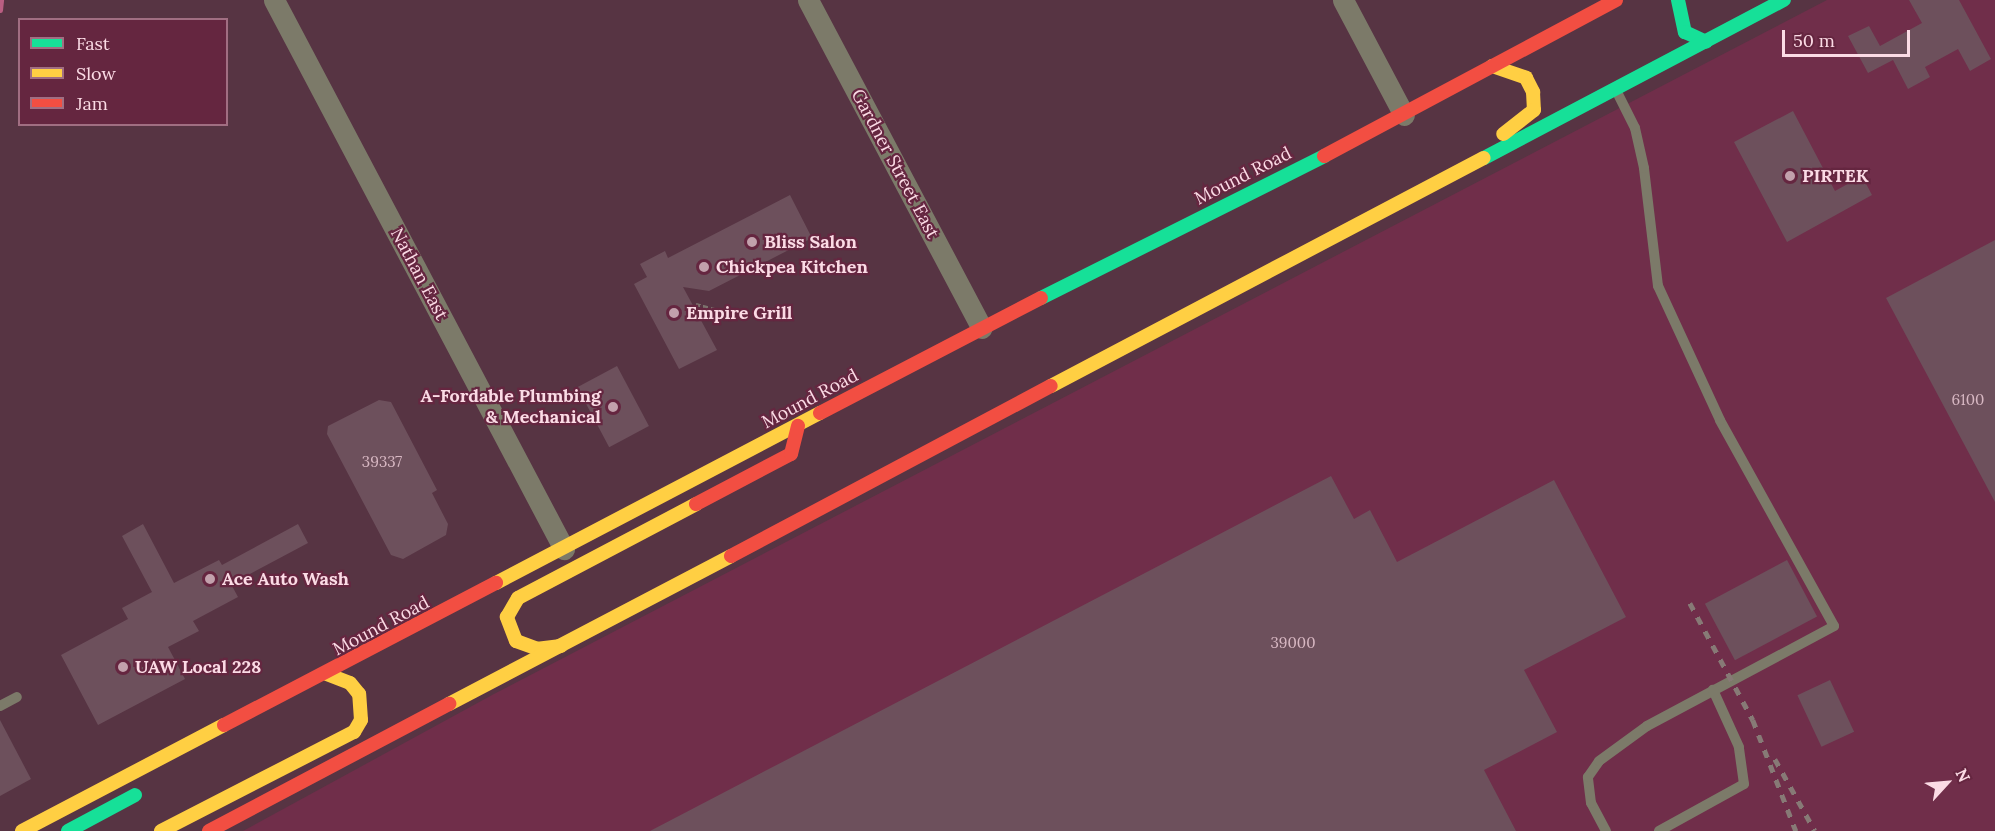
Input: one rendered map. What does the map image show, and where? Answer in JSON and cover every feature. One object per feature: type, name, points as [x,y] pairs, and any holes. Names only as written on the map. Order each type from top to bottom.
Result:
[{"type":"main road","name":"Mound Road","points":[[22,831],[327,674],[982,328],[1404,115],[1616,0]]},
{"type":"main road","points":[[1678,0],[1679,20],[1685,32],[1706,42]]},
{"type":"main road","points":[[209,831],[566,645],[1784,0]]},
{"type":"main road","points":[[1203,306],[1265,256],[1521,125],[1534,110],[1530,85],[1526,78],[1492,66]]},
{"type":"main road","points":[[566,645],[538,649],[516,641],[509,630],[510,607],[535,586],[791,454],[798,426]]},
{"type":"main road","points":[[161,831],[354,732],[360,720],[359,694],[350,684],[327,674]]},
{"type":"main road","points":[[249,731],[288,694]]},
{"type":"main road","points":[[68,831],[149,788]]},
{"type":"street","name":"Nathan East","points":[[274,0],[564,549]]},
{"type":"street","name":"Gardner Street East","points":[[808,0],[982,328]]},
{"type":"street","points":[[1343,0],[1404,115]]},
{"type":"lane","points":[[1606,831],[1592,802],[1588,777],[1599,761],[1647,726],[1834,626],[1720,420],[1658,285],[1644,168],[1635,128],[1616,90]]},
{"type":"lane","points":[[1659,831],[1744,784],[1739,747],[1713,690]]},
{"type":"lane","points":[[0,706],[17,697]]},
{"type":"path","points":[[696,304],[718,310]]},
{"type":"shaded area","points":[[1827,0],[1995,0],[1995,831],[243,831],[494,694]]},
{"type":"building","points":[[1909,0],[1959,0],[1991,59],[1970,71],[1958,49],[1925,67],[1930,77],[1908,89],[1893,60],[1868,73],[1848,36],[1869,26],[1880,46],[1922,23]]},
{"type":"building","name":"PIRTEK","points":[[1793,111],[1835,191],[1862,176],[1872,195],[1787,242],[1734,142]]},
{"type":"building","points":[[790,195],[812,238],[709,291],[683,287],[717,350],[679,369],[634,284],[647,277],[640,264],[665,251],[668,258]]},
{"type":"building","points":[[1995,240],[1995,502],[1886,298]]},
{"type":"building","name":"A-Fordable Plumbing & Mechanical","points":[[617,366],[649,426],[609,447],[577,387]]},
{"type":"building","points":[[379,400],[391,402],[437,490],[432,493],[448,524],[446,535],[403,559],[391,555],[327,434],[328,426]]},
{"type":"building","points":[[1331,476],[1354,519],[1370,510],[1397,562],[1554,480],[1626,617],[1524,670],[1557,732],[1484,770],[1516,831],[650,831]]},
{"type":"building","points":[[143,524],[174,583],[219,560],[222,565],[298,524],[308,543],[231,584],[238,597],[193,621],[199,631],[168,647],[185,679],[98,725],[61,655],[128,619],[122,608],[152,592],[122,536]]},
{"type":"building","points":[[1787,560],[1817,617],[1735,660],[1705,604]]},
{"type":"building","points":[[1830,680],[1854,732],[1821,747],[1797,695]]},
{"type":"building","points":[[0,720],[31,779],[0,796]]},
{"type":"waterway","points":[[0,10],[1,0]]},
{"type":"railway","points":[[1690,603],[1753,720],[1796,831]]},
{"type":"railway","points":[[1775,759],[1815,831]]},
{"type":"traffic: fast","points":[[1678,0],[1685,32],[1706,42]]},
{"type":"traffic: fast","points":[[1484,158],[1784,0]]},
{"type":"traffic: fast","points":[[1041,298],[1324,156]]},
{"type":"traffic: fast","points":[[68,831],[135,795]]},
{"type":"traffic: slow","points":[[1492,66],[1526,78],[1533,92],[1534,110],[1503,134]]},
{"type":"traffic: slow","points":[[1051,386],[1484,158]]},
{"type":"traffic: slow","points":[[496,583],[820,413]]},
{"type":"traffic: slow","points":[[561,646],[538,649],[516,641],[507,617],[518,598],[696,504]]},
{"type":"traffic: slow","points":[[449,704],[731,556]]},
{"type":"traffic: slow","points":[[161,831],[354,732],[361,720],[359,694],[350,683],[327,674]]},
{"type":"traffic: slow","points":[[22,831],[224,725]]},
{"type":"traffic: jam","points":[[1324,156],[1616,0]]},
{"type":"traffic: jam","points":[[820,413],[1041,298]]},
{"type":"traffic: jam","points":[[731,556],[1051,386]]},
{"type":"traffic: jam","points":[[696,504],[791,454],[798,426]]},
{"type":"traffic: jam","points":[[224,725],[496,583]]},
{"type":"traffic: jam","points":[[209,831],[449,704]]},
{"type":"place","name":"PIRTEK","points":[[1790,176]]},
{"type":"place","name":"Bliss Salon","points":[[752,242]]},
{"type":"place","name":"Chickpea Kitchen","points":[[704,267]]},
{"type":"place","name":"Empire Grill","points":[[674,313]]},
{"type":"place","name":"A-Fordable Plumbing & Mechanical","points":[[613,407]]},
{"type":"place","name":"Ace Auto Wash","points":[[210,579]]},
{"type":"place","name":"UAW Local 228","points":[[123,667]]}]
